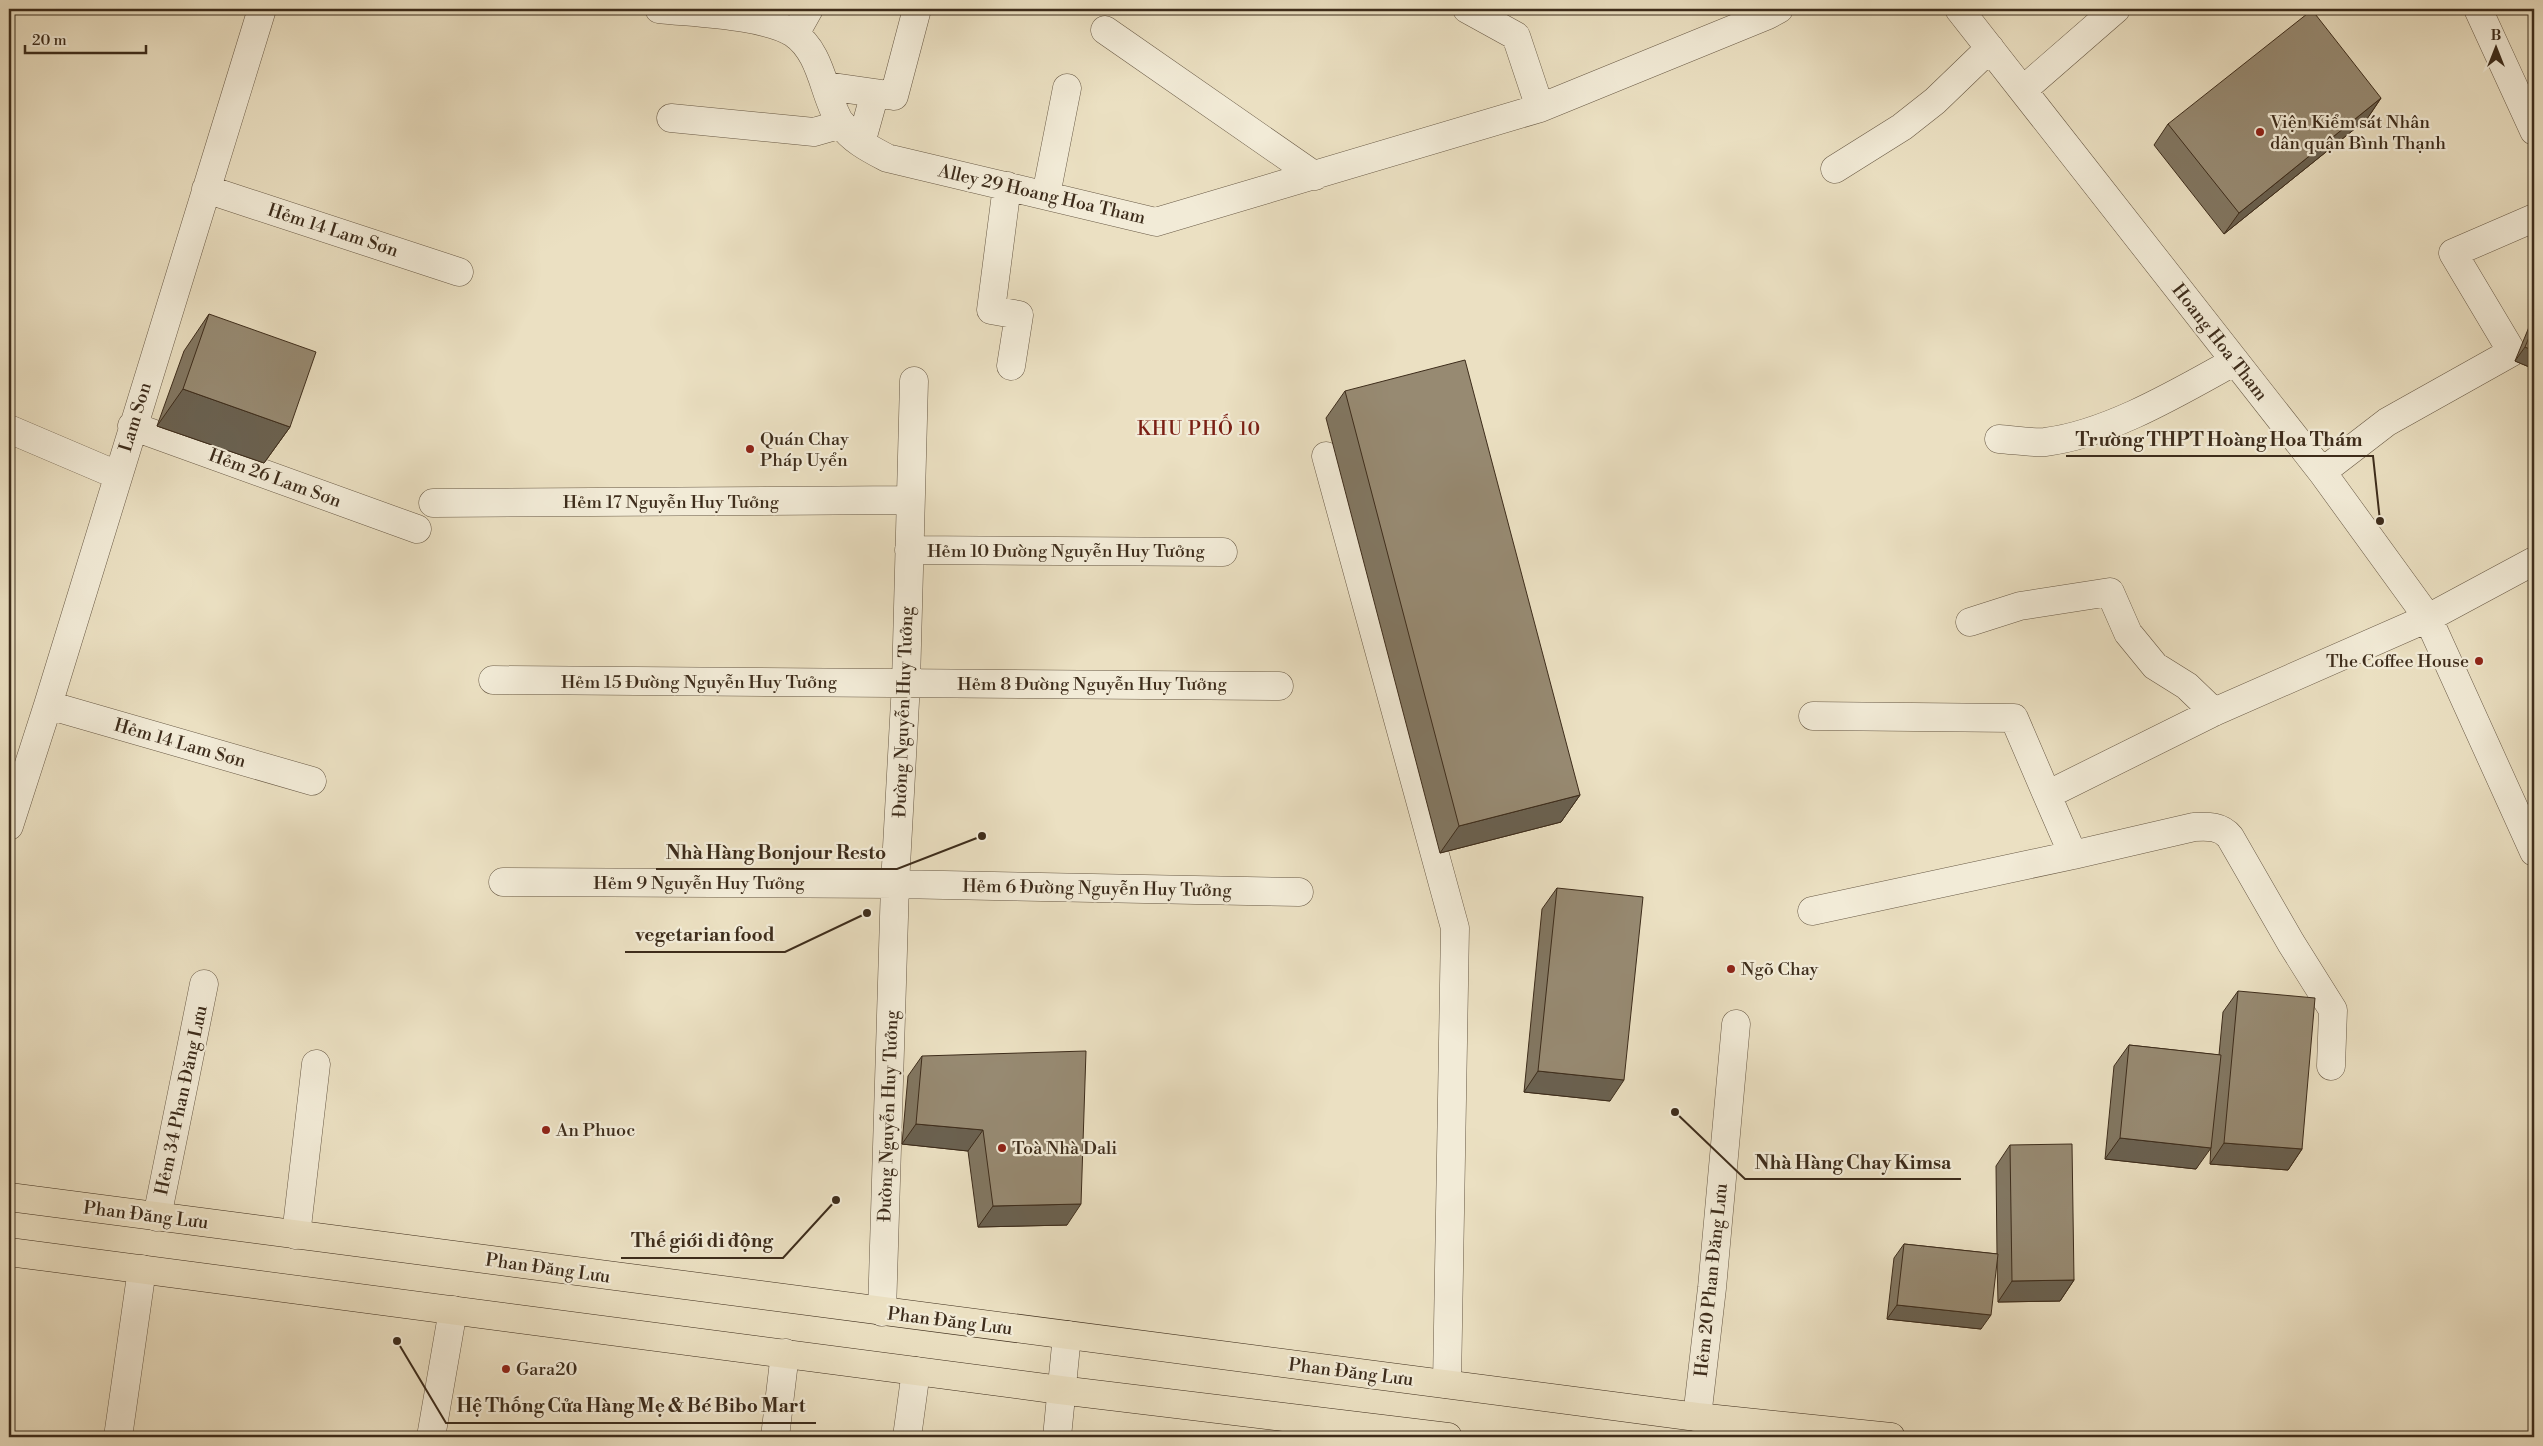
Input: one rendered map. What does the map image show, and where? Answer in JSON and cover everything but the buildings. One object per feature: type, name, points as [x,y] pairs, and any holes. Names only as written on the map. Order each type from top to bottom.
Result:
[{"type":"main road","name":"Phan Đăng Lưu","points":[[9,1197],[1697,1417],[1883,1437]]},
{"type":"main road","points":[[9,1252],[785,1353],[1354,1432],[1448,1437]]},
{"type":"street","name":"Lam Son","points":[[9,826],[262,9]]},
{"type":"street","points":[[647,9],[731,16],[782,28],[795,34],[809,9]]},
{"type":"street","points":[[826,86],[894,96],[917,9]]},
{"type":"street","points":[[1467,9],[1516,36],[1540,108]]},
{"type":"street","name":"Alley 29 Hoang Hoa Tham","points":[[795,34],[806,46],[842,124],[861,144],[887,158],[1156,222],[1540,108],[1768,16],[1779,9]]},
{"type":"street","name":"Hoang Hoa Tham","points":[[1959,9],[2322,472],[2428,618],[2534,852]]},
{"type":"street","points":[[2023,90],[2116,9]]},
{"type":"street","points":[[2478,9],[2534,131]]},
{"type":"street","points":[[1105,30],[1315,176]]},
{"type":"street","points":[[1835,169],[1915,116],[1934,101],[1990,48]]},
{"type":"street","points":[[1046,195],[1067,88]]},
{"type":"street","points":[[861,144],[875,93]]},
{"type":"street","points":[[671,118],[814,132],[842,124]]},
{"type":"street","points":[[1008,186],[991,310],[1019,315],[1012,366]]},
{"type":"street","name":"Hẻm 14 Lam Sơn","points":[[206,189],[459,272]]},
{"type":"street","points":[[2322,472],[2387,422],[2512,352],[2453,253],[2534,218]]},
{"type":"street","points":[[1999,439],[2044,442],[2088,433],[2170,397],[2235,361]]},
{"type":"street","name":"Đường Nguyễn Huy Tưởng","points":[[882,1312],[895,884],[906,683],[914,381]]},
{"type":"street","name":"Hẻm 26 Lam Sơn","points":[[132,426],[417,529]]},
{"type":"street","points":[[9,428],[117,475]]},
{"type":"street","points":[[1326,456],[1455,928],[1447,1384]]},
{"type":"street","name":"Hẻm 17 Nguyễn Huy Tưởng","points":[[433,503],[910,500]]},
{"type":"street","name":"Hẻm 10 Đường Nguyễn Huy Tưởng","points":[[909,550],[1223,552]]},
{"type":"street","points":[[2047,795],[2214,712],[2428,618],[2534,561]]},
{"type":"street","points":[[1970,622],[2020,606],[2110,592],[2128,632],[2155,666],[2187,686],[2214,712]]},
{"type":"street","name":"Hẻm 15 Đường Nguyễn Huy Tưởng","points":[[493,680],[906,683]]},
{"type":"street","name":"Hẻm 8 Đường Nguyễn Huy Tưởng","points":[[906,683],[1278,686]]},
{"type":"street","name":"Hẻm 14 Lam Sơn","points":[[48,705],[312,781]]},
{"type":"street","points":[[1813,716],[2014,718],[2073,856]]},
{"type":"street","points":[[1812,911],[2073,856],[2194,827],[2207,826],[2222,829],[2230,837],[2291,943],[2334,1010],[2332,1066]]},
{"type":"street","name":"Hẻm 9 Nguyễn Huy Tưởng","points":[[503,882],[895,884]]},
{"type":"street","name":"Hẻm 6 Đường Nguyễn Huy Tưởng","points":[[895,884],[1299,892]]},
{"type":"street","name":"Hẻm 34 Phan Đăng Lưu","points":[[157,1216],[204,984]]},
{"type":"street","name":"Hẻm 20 Phan Đăng Lưu","points":[[1697,1417],[1712,1288],[1736,1024]]},
{"type":"street","points":[[296,1235],[316,1064]]},
{"type":"street","points":[[118,1437],[142,1269]]},
{"type":"street","points":[[431,1437],[453,1310]]},
{"type":"street","points":[[1057,1437],[1060,1390],[1067,1335]]},
{"type":"street","points":[[774,1437],[785,1353]]},
{"type":"street","points":[[907,1437],[916,1371]]},
{"type":"place","name":"Viện Kiểm sát Nhân dân quận Bình Thạnh","points":[[2260,132]]},
{"type":"place","name":"Quán Chay Pháp Uyển","points":[[750,449]]},
{"type":"place","name":"Trường THPT Hoàng Hoa Thám","points":[[2380,521]]},
{"type":"place","name":"The Coffee House","points":[[2479,661]]},
{"type":"place","name":"Nhà Hàng Bonjour Resto","points":[[982,836]]},
{"type":"place","name":"vegetarian food","points":[[867,913]]},
{"type":"place","name":"Ngõ Chay","points":[[1731,969]]},
{"type":"place","name":"Nhà Hàng Chay Kimsa","points":[[1675,1112]]},
{"type":"place","name":"An Phuoc","points":[[546,1130]]},
{"type":"place","name":"Toà Nhà Dali","points":[[1002,1148]]},
{"type":"place","name":"Thế giới di động","points":[[836,1200]]},
{"type":"place","name":"Hệ Thống Cửa Hàng Mẹ & Bé Bibo Mart","points":[[397,1341]]},
{"type":"place","name":"Gara20","points":[[506,1369]]},
{"type":"district","name":"KHU PHỐ 10","points":[[1199,428]]}]
